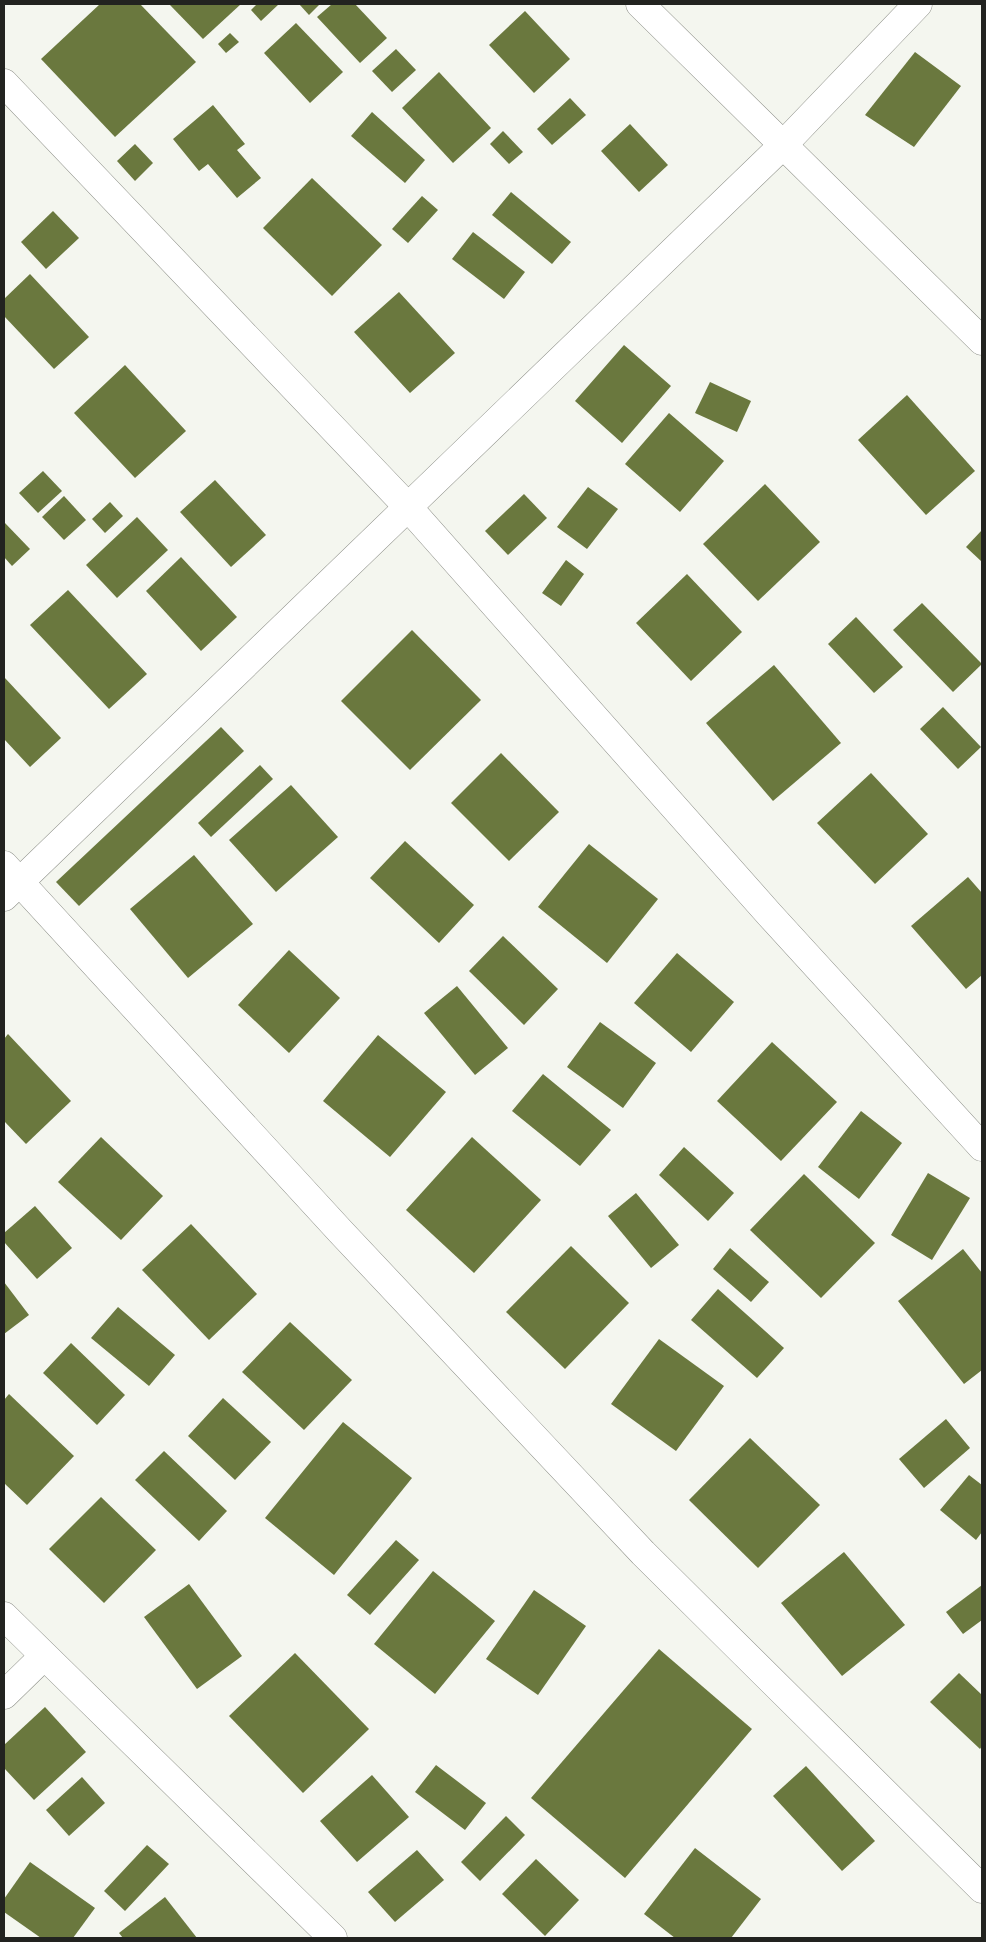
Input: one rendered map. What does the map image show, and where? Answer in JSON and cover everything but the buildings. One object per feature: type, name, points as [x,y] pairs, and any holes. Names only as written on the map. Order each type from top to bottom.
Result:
[{"type":"street","points":[[918,4],[783,146],[407,506],[9,881],[334,1223],[643,1553],[982,1889]]},
{"type":"street","points":[[646,6],[783,146],[982,341]]},
{"type":"street","points":[[4,83],[407,506],[770,914],[982,1147]]},
{"type":"street","points":[[4,1616],[333,1938]]},
{"type":"street","points":[[4,1696],[44,1656]]}]
